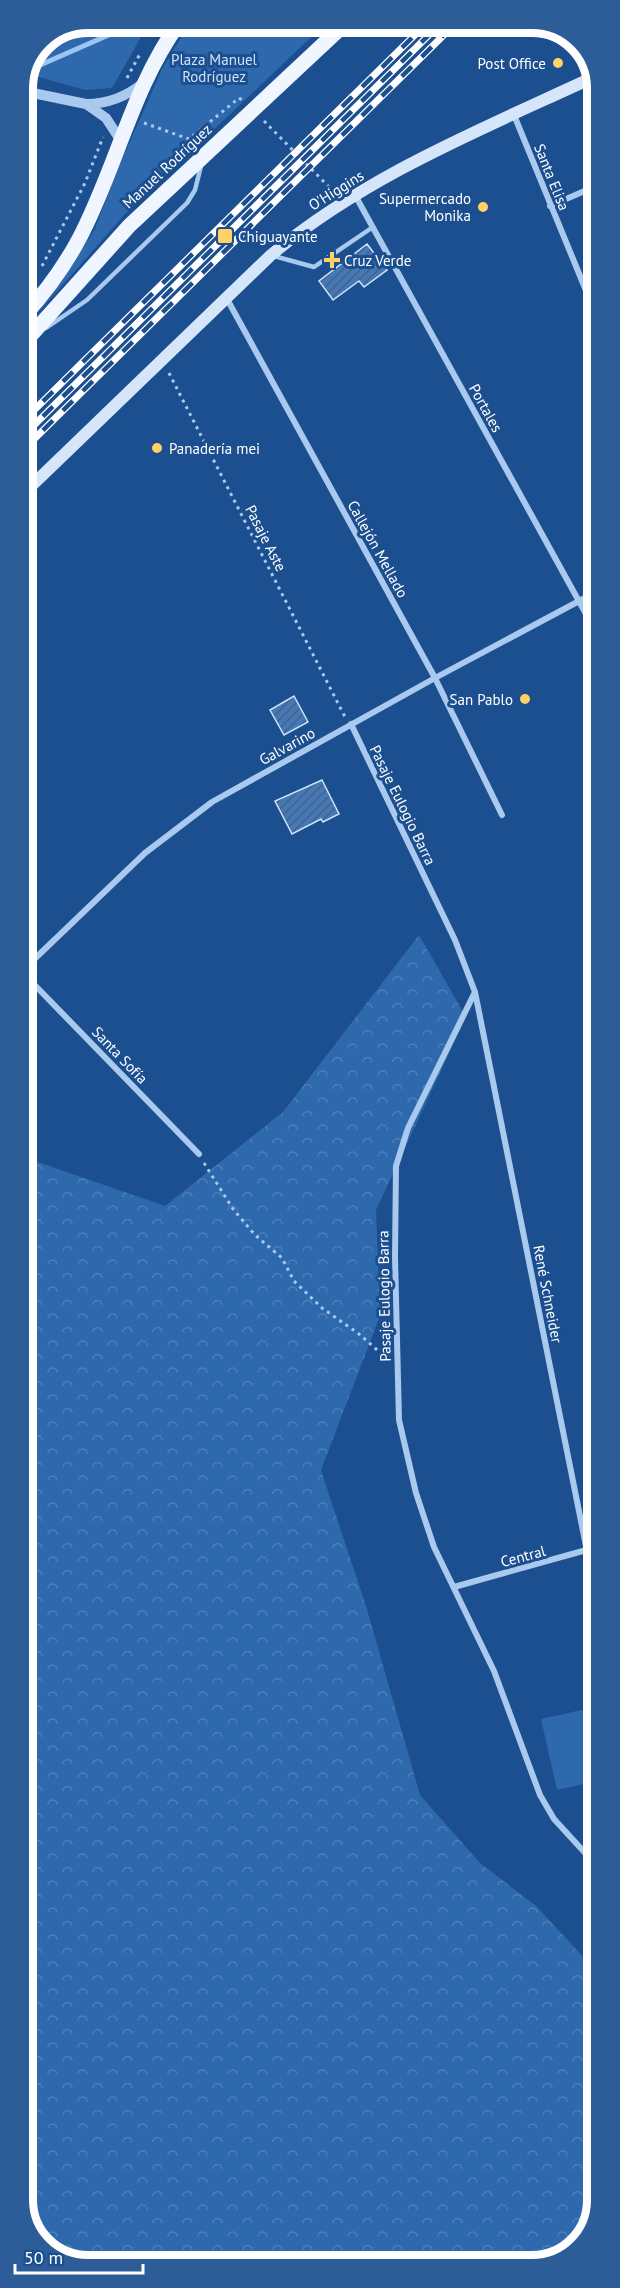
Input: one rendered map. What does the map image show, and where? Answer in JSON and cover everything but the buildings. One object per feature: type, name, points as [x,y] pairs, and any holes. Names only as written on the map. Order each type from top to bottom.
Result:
[{"type":"main road","name":"Manuel Rodríguez","points":[[33,305],[79,239],[144,83],[173,33]]},
{"type":"main road","name":"Manuel Rodríguez","points":[[33,333],[129,226],[335,33]]},
{"type":"main road","name":"O'Higgins","points":[[33,486],[271,255],[312,222],[354,195],[586,81]]},
{"type":"street","points":[[33,93],[86,104],[117,99],[144,83]]},
{"type":"street","points":[[86,104],[110,122],[121,141]]},
{"type":"street","name":"Santa Elisa","points":[[514,115],[587,295]]},
{"type":"street","points":[[550,206],[587,190]]},
{"type":"street","name":"Portales","points":[[354,195],[587,617]]},
{"type":"street","name":"Callejón Mellado","points":[[226,298],[435,678],[502,815]]},
{"type":"street","name":"Galvarino","points":[[33,961],[123,873],[168,833],[231,791],[587,597]]},
{"type":"street","name":"Pasaje Eulogio Barra","points":[[351,724],[455,940],[475,992],[408,1128],[396,1166],[399,1420],[416,1493],[434,1546],[494,1671],[545,1805],[559,1826],[587,1855]]},
{"type":"street","name":"Santa Sofía","points":[[33,981],[199,1154]]},
{"type":"street","name":"René Schneider","points":[[475,992],[587,1551]]},
{"type":"street","name":"Central","points":[[454,1587],[587,1551]]},
{"type":"lane","points":[[33,337],[79,306],[187,202],[195,190],[203,157]]},
{"type":"lane","points":[[271,255],[314,267],[373,227]]},
{"type":"path","points":[[38,274],[84,183],[110,122]]},
{"type":"path","name":"Pasaje Aste","points":[[163,360],[343,714],[351,724]]},
{"type":"path","points":[[199,1154],[233,1209],[255,1235],[282,1258],[294,1281],[322,1308],[359,1334],[397,1369]]},
{"type":"green space","points":[[143,33],[112,88],[85,90],[35,76],[37,67],[49,49],[67,37],[78,34]]},
{"type":"green space","name":"Plaza Manuel Rodríguez","points":[[184,33],[315,33],[125,214],[33,319],[53,294],[95,229],[116,173],[163,67]]},
{"type":"green space","points":[[419,935],[466,1017],[376,1210],[380,1316],[321,1470],[366,1606],[420,1795],[480,1863],[536,1906],[587,1961],[587,2207],[576,2233],[562,2246],[542,2254],[85,2255],[67,2251],[52,2241],[40,2227],[34,2210],[33,1160],[165,1206],[283,1112]]},
{"type":"green space","points":[[586,1709],[587,1783],[557,1790],[541,1719]]},
{"type":"waterway","points":[[37,66],[113,33]]},
{"type":"railway","points":[[33,411],[417,33]]},
{"type":"railway","points":[[33,426],[431,33]]},
{"type":"railway","points":[[33,440],[446,33]]},
{"type":"place","name":"Post Office","points":[[558,63]]},
{"type":"place","name":"Supermercado Monika","points":[[483,207]]},
{"type":"place","name":"Chiguayante","points":[[225,236]]},
{"type":"place","name":"Cruz Verde","points":[[332,260]]},
{"type":"place","name":"Panadería mei","points":[[157,448]]},
{"type":"place","name":"San Pablo","points":[[525,699]]}]
